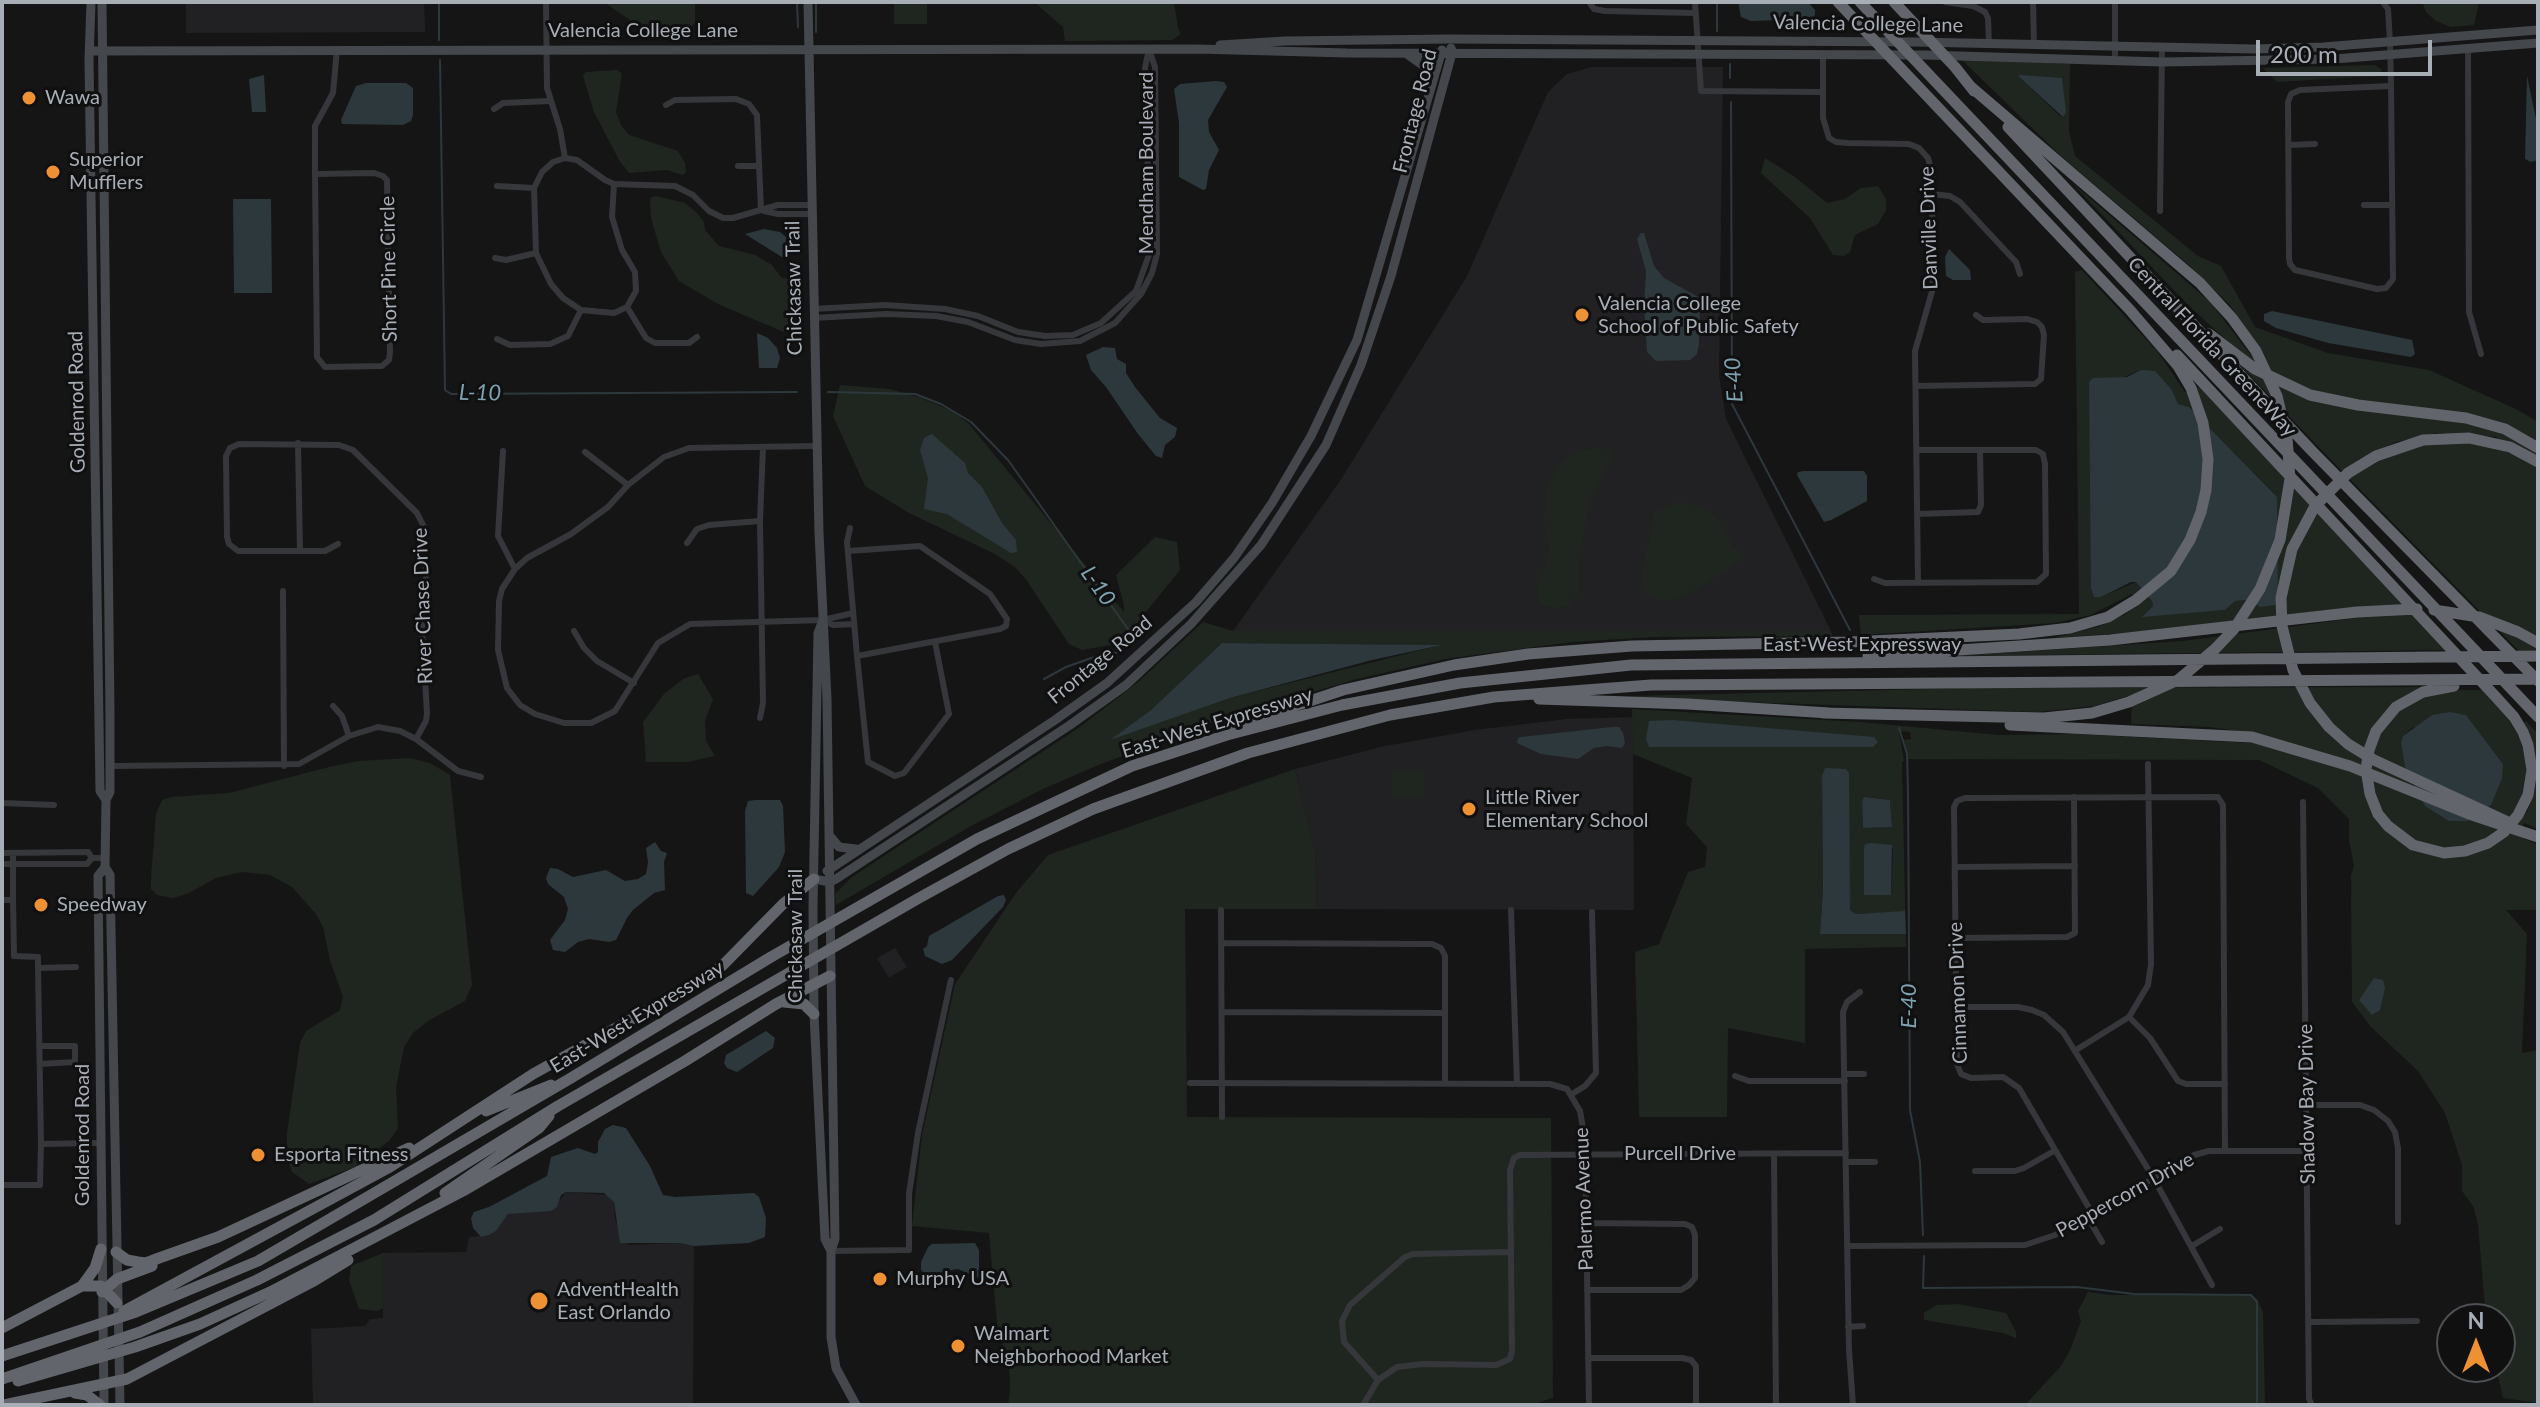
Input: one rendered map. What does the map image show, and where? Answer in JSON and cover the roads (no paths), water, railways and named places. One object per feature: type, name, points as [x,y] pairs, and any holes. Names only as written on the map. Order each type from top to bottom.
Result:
[{"type":"highway","points":[[1132,766],[1244,721],[1329,695],[1454,665],[1586,648],[1850,642],[2019,634],[2070,628],[2108,617],[2136,600],[2171,571],[2190,540],[2206,490],[2208,459],[2203,423],[2191,388],[2163,346],[1897,64],[1864,36],[1838,2]]},
{"type":"highway","name":"Central Florida GreeneWay","points":[[1860,2],[2538,717]]},
{"type":"highway","name":"Central Florida GreeneWay","points":[[1894,2],[2191,324],[2538,681]]},
{"type":"highway","points":[[1823,713],[2044,718],[2092,713],[2129,702],[2178,680],[2215,649],[2251,605],[2270,569],[2286,511],[2290,479],[2288,451],[2277,396],[2256,351],[2232,318],[2200,283],[1971,87]]},
{"type":"highway","points":[[2130,310],[2184,362],[2431,628],[2495,696],[2523,732],[2531,757],[2530,784],[2518,815],[2497,838],[2465,851],[2434,851],[2413,845],[2400,837],[2378,814],[2367,782],[2369,750],[2376,731],[2387,716],[2407,698],[2439,688],[2538,681]]},
{"type":"highway","points":[[2191,324],[2255,369],[2310,395],[2358,405],[2466,418],[2505,429],[2538,448]]},
{"type":"highway","points":[[2538,462],[2510,447],[2450,437],[2401,445],[2360,464],[2337,482],[2315,506],[2299,532],[2287,564],[2281,598],[2287,654],[2302,689],[2329,727],[2360,752],[2538,836]]},
{"type":"highway","points":[[1752,664],[2110,640],[2405,609],[2479,617],[2538,643]]},
{"type":"highway","name":"East-West Expressway","points":[[2,1356],[84,1331],[258,1261],[771,957],[977,839],[1132,766],[1227,735],[1342,705],[1460,683],[1631,665],[2538,656]]},
{"type":"highway","name":"East-West Expressway","points":[[2,1379],[84,1358],[243,1287],[374,1220],[558,1106],[1008,849],[1093,809],[1248,753],[1390,715],[1494,697],[1651,685],[2538,681]]},
{"type":"highway","points":[[1494,697],[1688,704],[1959,723],[2252,737],[2350,766],[2479,818],[2538,836]]},
{"type":"highway","points":[[136,1308],[390,1167],[518,1084],[704,979],[723,965],[783,904],[814,879]]},
{"type":"highway","points":[[2,1385],[84,1358],[135,1347],[200,1324],[339,1257],[463,1191],[830,971]]},
{"type":"highway","points":[[779,1002],[804,1004],[814,1014]]},
{"type":"highway","points":[[116,1252],[127,1260],[146,1263],[218,1237],[485,1111],[571,1078]]},
{"type":"highway","points":[[4,1405],[120,1380],[178,1354],[337,1267],[539,1128],[558,1106]]},
{"type":"highway","points":[[103,1289],[117,1279],[218,1237]]},
{"type":"highway","points":[[2,1328],[82,1286],[95,1268],[101,1249]]},
{"type":"highway","points":[[82,1286],[103,1289],[117,1303]]},
{"type":"highway","points":[[66,1393],[87,1395],[102,1405]]},
{"type":"street","name":"Goldenrod Road","points":[[91,2],[99,748],[100,791],[106,800]]},
{"type":"street","name":"Goldenrod Road","points":[[102,2],[110,766],[105,863],[110,875],[120,1405]]},
{"type":"street","points":[[546,2],[547,88],[565,158]]},
{"type":"street","name":"Chickasaw Trail","points":[[808,2],[816,446],[826,633],[835,1239],[831,1251],[833,1354],[842,1383],[856,1405]]},
{"type":"street","points":[[1589,2],[1594,9],[1605,11],[1695,13]]},
{"type":"street","points":[[1695,2],[1701,91],[1823,92]]},
{"type":"street","points":[[1945,2],[1973,6],[1985,12],[1989,43]]},
{"type":"street","points":[[2033,2],[2034,45]]},
{"type":"street","points":[[2115,2],[2115,61]]},
{"type":"street","points":[[2383,2],[2388,9],[2390,42],[2391,86],[2393,279],[2386,288],[2377,289],[2295,270],[2289,258],[2288,102],[2291,94],[2300,90],[2391,86]]},
{"type":"street","name":"Valencia College Lane","points":[[1197,49],[1255,42],[1864,36],[2034,45],[2323,47],[2538,30]]},
{"type":"street","points":[[1823,54],[1830,46],[1857,46],[1864,36]]},
{"type":"street","name":"Frontage Road","points":[[814,879],[1107,683],[1196,602],[1234,558],[1272,503],[1311,436],[1357,340],[1440,53],[1449,39]]},
{"type":"street","name":"Frontage Road","points":[[830,882],[1126,685],[1191,624],[1261,545],[1326,445],[1361,365],[1391,276],[1452,53],[1449,39]]},
{"type":"street","name":"Valencia College Lane","points":[[90,51],[1197,49],[1407,54],[1823,54],[2162,62],[2390,56],[2538,43]]},
{"type":"street","points":[[2160,211],[2162,48]]},
{"type":"street","name":"Short Pine Circle","points":[[315,174],[374,173],[387,180],[390,352],[389,360],[382,366],[325,367],[318,360],[315,174],[315,126],[333,93],[337,49]]},
{"type":"street","name":"Mendham Boulevard","points":[[813,314],[885,305],[945,309],[968,313],[1026,335],[1045,336],[1073,335],[1101,323],[1136,291],[1150,252],[1145,68],[1149,49]]},
{"type":"street","points":[[2468,49],[2469,312],[2481,354]]},
{"type":"street","points":[[1407,54],[1424,66],[1428,76],[1428,93]]},
{"type":"street","name":"Danville Drive","points":[[1823,54],[1824,129],[1829,138],[1836,142],[1909,144],[1919,148],[1928,158],[1932,172],[1933,288],[1915,351],[1918,582]]},
{"type":"street","points":[[666,105],[675,100],[736,99],[749,104],[757,115],[761,210]]},
{"type":"street","points":[[494,109],[503,103],[550,101]]},
{"type":"street","points":[[2288,145],[2315,144]]},
{"type":"street","points":[[614,184],[612,217],[622,250],[635,272],[636,291],[627,307],[614,313],[581,310],[563,298],[551,284],[536,253],[534,188],[546,168],[565,158],[587,166],[614,184],[675,186],[693,195],[709,211],[723,218],[778,205],[810,209]]},
{"type":"street","points":[[738,166],[759,166]]},
{"type":"street","points":[[497,186],[534,188]]},
{"type":"street","points":[[1932,194],[1950,196],[1960,202],[2016,262],[2020,274]]},
{"type":"street","points":[[2364,205],[2392,205]]},
{"type":"street","points":[[92,247],[99,252],[105,264]]},
{"type":"street","points":[[495,258],[506,260],[536,253]]},
{"type":"street","points":[[627,307],[646,338],[655,343],[689,343],[697,337]]},
{"type":"street","points":[[497,339],[510,345],[550,344],[568,336],[581,310]]},
{"type":"street","points":[[1916,386],[2035,384],[2041,379],[2044,335],[2037,322],[2027,319],[1983,320],[1976,315]]},
{"type":"street","points":[[298,443],[300,551]]},
{"type":"street","name":"River Chase Drive","points":[[338,544],[325,551],[238,551],[229,544],[226,456],[230,448],[239,444],[339,445],[353,450],[417,513],[424,527],[426,576],[422,630],[427,713],[416,739]]},
{"type":"street","points":[[816,446],[689,448],[664,457],[628,485],[608,507],[571,534],[527,558],[515,569],[502,589],[499,601],[498,650],[507,688],[520,705],[535,714],[564,723],[591,723],[615,711],[658,643],[690,624],[823,620],[853,613]]},
{"type":"street","points":[[760,718],[763,703],[760,521],[763,447]]},
{"type":"street","points":[[1874,579],[1885,583],[2037,582],[2046,574],[2043,454],[2036,450],[1917,450]]},
{"type":"street","points":[[1917,514],[1978,512],[1981,505],[1980,450]]},
{"type":"street","points":[[95,451],[107,468]]},
{"type":"street","points":[[503,451],[498,536],[515,569]]},
{"type":"street","points":[[585,452],[628,485]]},
{"type":"street","points":[[95,469],[107,483]]},
{"type":"street","points":[[687,543],[697,529],[709,525],[760,521]]},
{"type":"street","points":[[850,528],[848,551],[868,762],[898,776],[904,773],[949,714],[935,642]]},
{"type":"street","points":[[848,551],[920,546],[990,594],[1007,616],[1007,624],[1000,629],[857,656]]},
{"type":"street","points":[[283,591],[284,766]]},
{"type":"street","points":[[97,619],[109,631]]},
{"type":"street","points":[[823,620],[833,625],[854,624]]},
{"type":"street","name":"Chickasaw Trail","points":[[823,620],[818,633],[814,1014],[825,1239],[831,1251]]},
{"type":"street","points":[[574,631],[584,648],[597,661],[634,683]]},
{"type":"street","points":[[97,637],[109,649]]},
{"type":"street","points":[[333,706],[342,716],[349,736]]},
{"type":"street","points":[[110,766],[284,766],[308,761],[349,736],[378,727],[400,731],[416,739],[453,768],[481,777]]},
{"type":"street","points":[[99,748],[104,754],[104,777],[110,785]]},
{"type":"street","points":[[2076,1050],[2129,1017],[2148,985],[2151,964],[2148,764]]},
{"type":"street","points":[[1956,938],[2067,937],[2075,933],[2074,797],[2218,797],[2223,805],[2225,1151]]},
{"type":"street","name":"Cinnamon Drive","points":[[2074,797],[1965,798],[1957,801],[1954,807],[1957,1064],[1961,1074],[1971,1078],[2003,1077],[2019,1088],[2102,1242]]},
{"type":"street","name":"Shadow Bay Drive","points":[[2303,802],[2309,1399],[2312,1405]]},
{"type":"street","points":[[2,803],[54,805]]},
{"type":"street","points":[[829,835],[839,847],[850,850],[859,848]]},
{"type":"street","points":[[2,853],[88,852],[92,858],[105,863]]},
{"type":"street","points":[[2,1185],[40,1185],[38,957],[14,956],[13,853]]},
{"type":"street","points":[[2,864],[87,864],[92,858]]},
{"type":"street","name":"Goldenrod Road","points":[[102,1405],[98,876],[105,863]]},
{"type":"street","points":[[1956,867],[2075,866]]},
{"type":"street","points":[[814,879],[830,882]]},
{"type":"street","points":[[2,900],[13,900]]},
{"type":"street","points":[[1221,910],[1222,1117]]},
{"type":"street","points":[[1511,910],[1517,1084]]},
{"type":"street","points":[[1190,1083],[1556,1084],[1572,1094],[1593,1079],[1597,1066],[1592,912]]},
{"type":"street","points":[[1222,943],[1432,944],[1441,948],[1445,956],[1445,1083]]},
{"type":"street","points":[[38,968],[76,967]]},
{"type":"street","points":[[831,1251],[909,1250],[909,1194],[918,1133],[951,980]]},
{"type":"street","points":[[1853,1405],[1848,1327],[1844,1009],[1851,998],[1860,992]]},
{"type":"street","points":[[1957,1007],[2018,1007],[2032,1010],[2053,1022],[2076,1050],[2153,1177],[2212,1285]]},
{"type":"street","points":[[1222,1012],[1445,1013]]},
{"type":"street","points":[[2129,1017],[2150,1038],[2178,1081],[2186,1084],[2225,1084]]},
{"type":"street","points":[[39,1046],[75,1046],[75,1062],[40,1064]]},
{"type":"street","points":[[1735,1076],[1749,1081],[1845,1078],[1864,1074]]},
{"type":"street","name":"Palermo Avenue","points":[[1572,1094],[1584,1127],[1586,1155],[1589,1405]]},
{"type":"street","points":[[2307,1105],[2360,1105],[2374,1110],[2388,1121],[2395,1132],[2398,1148],[2398,1222]]},
{"type":"street","points":[[100,1116],[105,1122],[109,1139],[114,1143]]},
{"type":"street","points":[[41,1144],[99,1143],[107,1148],[114,1165]]},
{"type":"street","points":[[1975,1171],[2015,1171],[2054,1151]]},
{"type":"street","name":"Peppercorn Drive","points":[[1847,1246],[2025,1245],[2055,1235],[2194,1155],[2225,1151],[2307,1151]]},
{"type":"street","name":"Purcell Drive","points":[[1510,1252],[1510,1170],[1514,1158],[1520,1155],[1846,1153]]},
{"type":"street","points":[[1774,1154],[1776,1405]]},
{"type":"street","points":[[1846,1162],[1875,1162]]},
{"type":"street","points":[[1586,1223],[1685,1224],[1692,1227],[1695,1235],[1695,1278],[1681,1290],[1587,1290]]},
{"type":"street","points":[[2192,1246],[2220,1229]]},
{"type":"street","points":[[1363,1405],[1378,1380],[1397,1367],[1410,1364],[1496,1365],[1510,1359],[1510,1252],[1413,1254],[1405,1257],[1350,1305],[1342,1321],[1344,1342],[1378,1380]]},
{"type":"street","points":[[2309,1322],[2417,1321]]},
{"type":"street","points":[[1848,1327],[1863,1326]]},
{"type":"street","points":[[1588,1358],[1691,1360],[1696,1366],[1696,1405]]},
{"type":"waterway","name":"L-10","points":[[439,2],[439,40]]},
{"type":"waterway","points":[[797,2],[798,27]]},
{"type":"waterway","points":[[816,2],[816,32]]},
{"type":"waterway","name":"E-40","points":[[1717,2],[1717,31]]},
{"type":"waterway","name":"L-10","points":[[440,60],[445,390],[451,394],[797,392]]},
{"type":"waterway","name":"E-40","points":[[1730,64],[1730,78]]},
{"type":"waterway","name":"E-40","points":[[1731,102],[1732,404],[1850,630]]},
{"type":"waterway","name":"L-10","points":[[828,392],[915,394],[941,404],[971,422],[1008,460],[1135,639],[1120,652],[1066,667],[1044,679]]},
{"type":"waterway","name":"E-40","points":[[1899,728],[1907,754],[1910,1110],[1920,1162],[1923,1235]]},
{"type":"waterway","name":"E-40","points":[[1924,1256],[1923,1288],[2077,1287],[2134,1294],[2251,1295],[2257,1302],[2257,1405]]},
{"type":"place","name":"Wawa","points":[[29,98]]},
{"type":"place","name":"Superior Mufflers","points":[[53,172]]},
{"type":"place","name":"Valencia College School of Public Safety","points":[[1582,315]]},
{"type":"place","name":"Little River Elementary School","points":[[1469,809]]},
{"type":"place","name":"Speedway","points":[[41,905]]},
{"type":"place","name":"Esporta Fitness","points":[[258,1155]]},
{"type":"place","name":"Murphy USA","points":[[880,1279]]},
{"type":"place","name":"AdventHealth East Orlando","points":[[539,1301]]},
{"type":"place","name":"Walmart Neighborhood Market","points":[[958,1346]]}]
